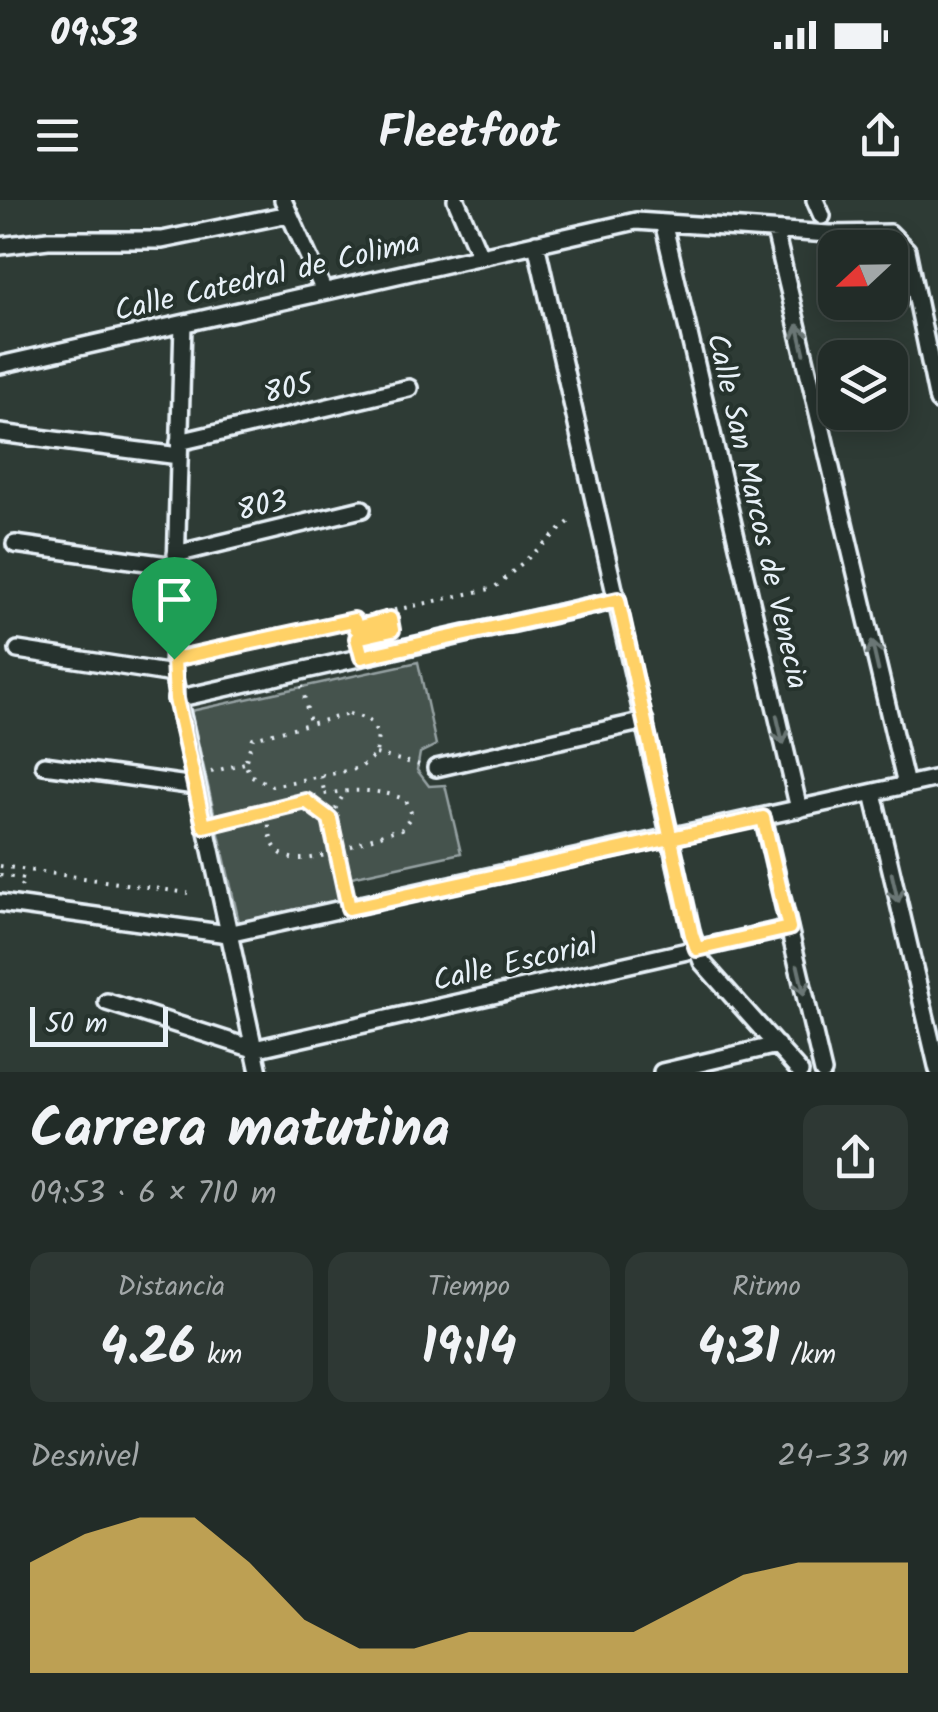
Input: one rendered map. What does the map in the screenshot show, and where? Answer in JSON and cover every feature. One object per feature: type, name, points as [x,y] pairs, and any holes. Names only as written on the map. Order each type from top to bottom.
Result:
[{"type":"street","points":[[456,200],[480,256]]},
{"type":"street","points":[[815,200],[822,216]]},
{"type":"street","points":[[0,246],[162,240],[286,207],[324,292]]},
{"type":"street","name":"Calle Catedral de Colima","points":[[0,365],[636,222],[890,233],[907,250],[919,314]]},
{"type":"street","name":"Calle San Marcos de Venecia","points":[[664,226],[798,810]]},
{"type":"street","points":[[775,230],[906,785]]},
{"type":"street","points":[[536,243],[697,949],[702,962],[800,1072]]},
{"type":"street","points":[[938,311],[919,314],[938,401]]},
{"type":"street","points":[[183,324],[176,699],[258,1072]]},
{"type":"street","name":"805","points":[[179,449],[409,388]]},
{"type":"street","points":[[0,433],[179,449]]},
{"type":"street","name":"803","points":[[176,560],[362,509]]},
{"type":"street","points":[[15,544],[176,560]]},
{"type":"street","points":[[176,699],[618,600]]},
{"type":"street","points":[[18,650],[174,666]]},
{"type":"street","points":[[436,768],[645,721]]},
{"type":"street","points":[[44,765],[194,781]]},
{"type":"street","points":[[0,904],[228,934],[938,778]]},
{"type":"street","points":[[873,793],[938,1070]]},
{"type":"street","points":[[763,818],[823,1072]]},
{"type":"street","name":"Calle Escorial","points":[[254,1049],[789,928]]},
{"type":"street","points":[[107,1002],[254,1049]]},
{"type":"street","points":[[662,1072],[777,1045]]},
{"type":"path","points":[[174,666],[494,588],[570,521]]},
{"type":"path","points":[[354,620],[356,628],[390,619],[392,630],[357,638],[362,657]]},
{"type":"path","points":[[298,672],[310,723]]},
{"type":"path","points":[[349,714],[368,719],[378,734],[376,754],[360,768],[272,786],[250,775],[245,763],[253,738],[349,714]]},
{"type":"path","points":[[376,754],[436,768]]},
{"type":"path","points":[[194,781],[245,763]]},
{"type":"path","points":[[321,776],[325,796]]},
{"type":"path","points":[[204,826],[325,796],[346,792],[364,787],[384,790],[406,800],[412,815],[402,829],[380,832],[337,854],[299,861],[280,850],[268,832],[269,810]]},
{"type":"path","points":[[330,819],[346,792]]},
{"type":"path","points":[[306,801],[330,819],[349,908]]},
{"type":"path","points":[[0,866],[188,893]]},
{"type":"path","points":[[0,875],[25,879],[23,889],[12,887]]},
{"type":"shaded area","points":[[418,662],[436,745],[420,753],[417,770],[429,786],[445,785],[461,853],[347,878],[350,897],[239,922],[191,711]]},
{"type":"route","points":[[174,659],[176,699],[204,826],[306,801],[330,819],[349,908],[564,861],[672,838],[763,818],[789,928],[697,949],[692,935],[672,838],[618,600],[362,657],[357,638],[392,630],[390,619],[356,628],[354,620],[174,659]]}]
